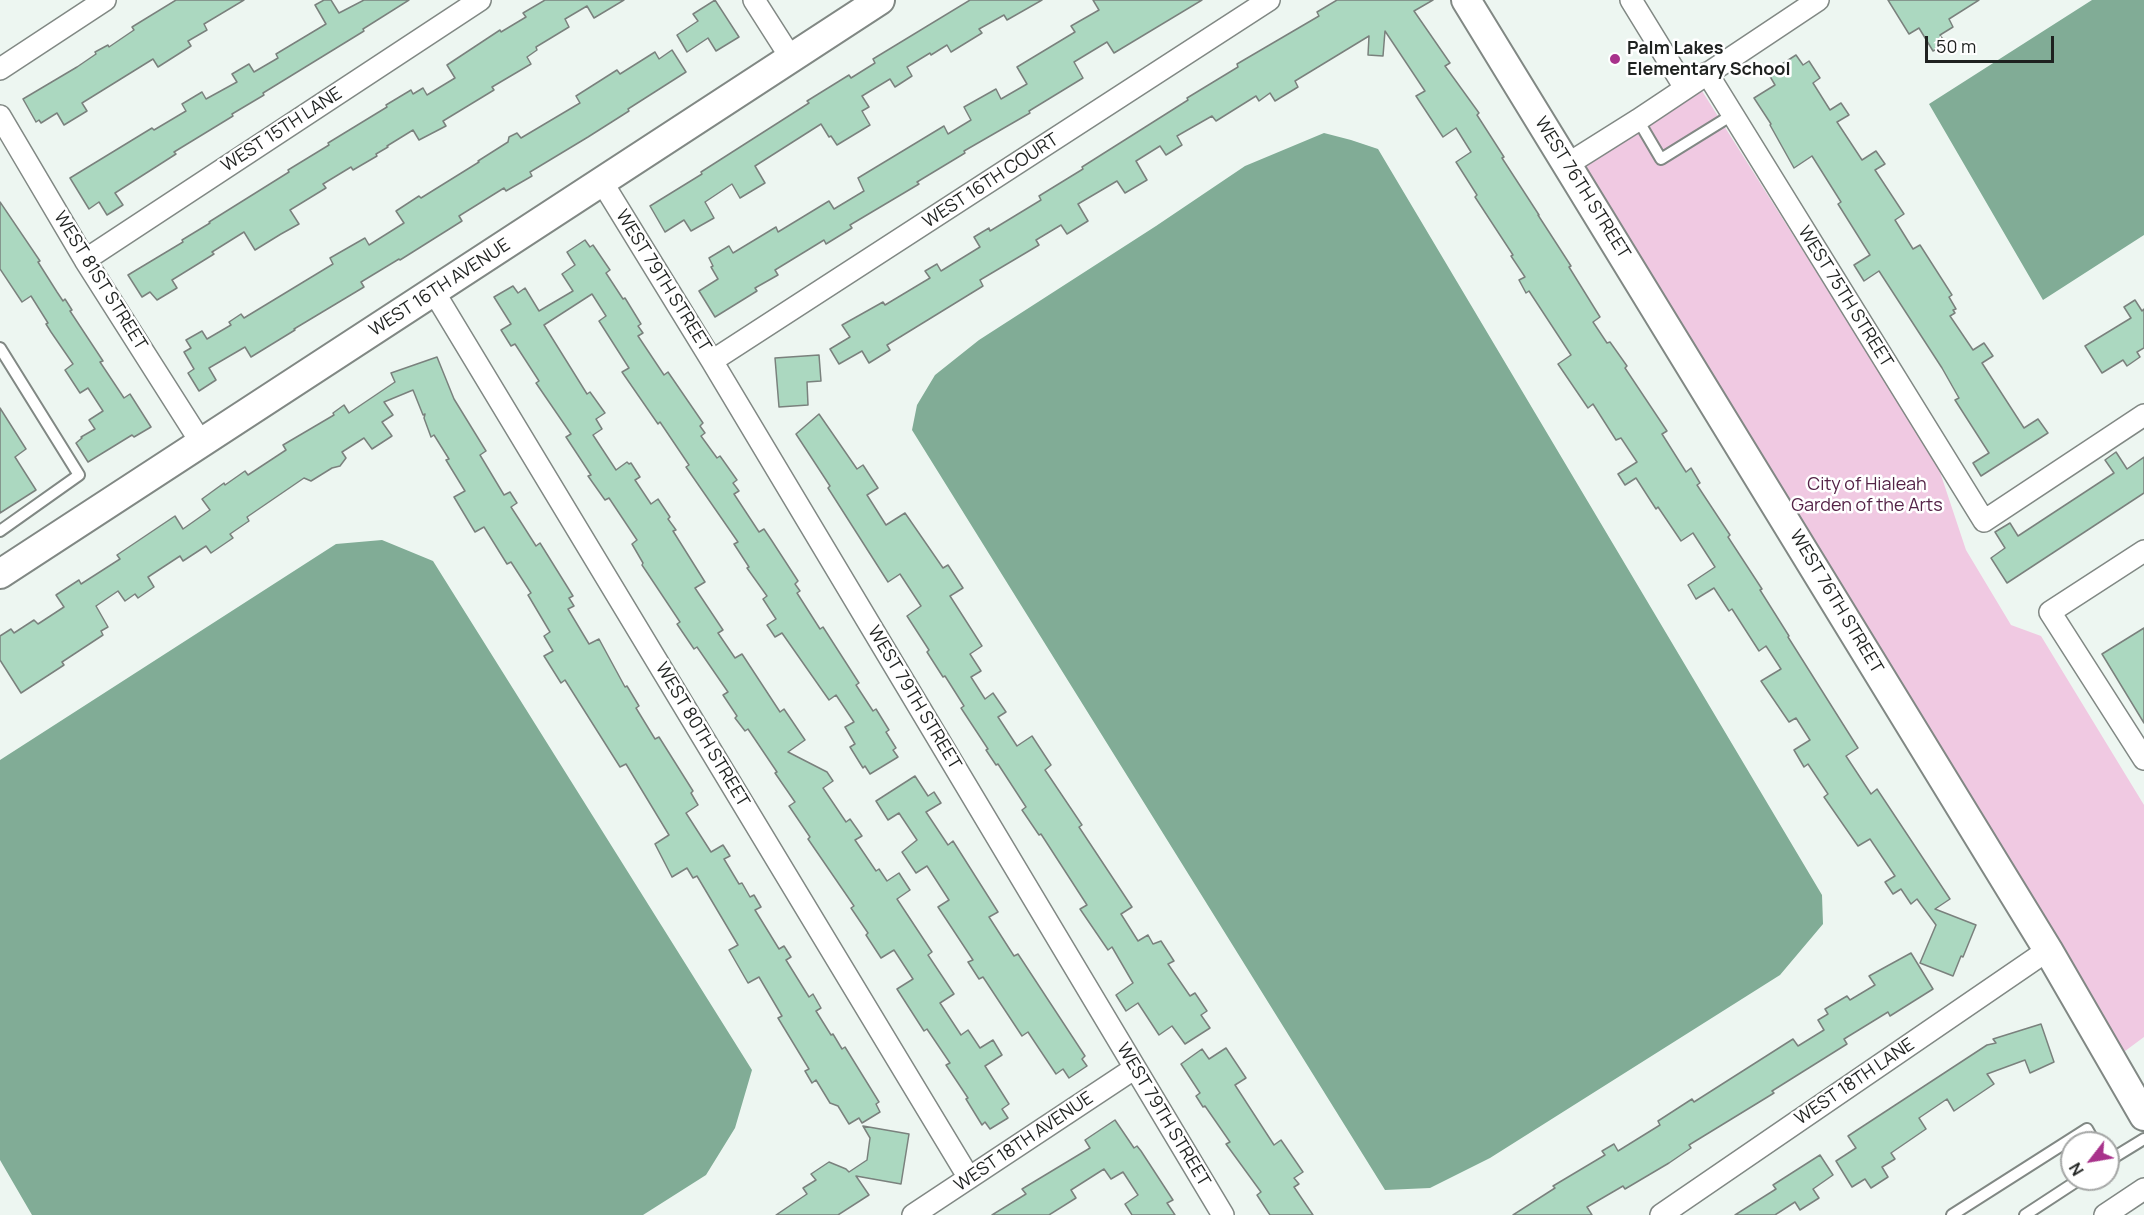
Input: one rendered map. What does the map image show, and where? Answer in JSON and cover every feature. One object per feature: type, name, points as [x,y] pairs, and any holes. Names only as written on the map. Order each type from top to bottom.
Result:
[{"type":"street","points":[[0,69],[105,0]]},
{"type":"street","name":"WEST 15TH LANE","points":[[85,260],[480,0]]},
{"type":"street","points":[[754,0],[790,58]]},
{"type":"street","name":"WEST 16TH AVENUE","points":[[0,574],[880,0]]},
{"type":"street","name":"WEST 16TH COURT","points":[[712,361],[1269,0]]},
{"type":"street","name":"WEST 76TH STREET","points":[[1466,0],[1569,164],[2048,950],[2144,1116]]},
{"type":"street","points":[[1631,0],[1685,88]]},
{"type":"street","points":[[1569,164],[1818,0]]},
{"type":"street","name":"WEST 75TH STREET","points":[[1707,73],[1984,521],[2144,415]]},
{"type":"street","name":"WEST 81ST STREET","points":[[0,116],[85,260],[202,444]]},
{"type":"street","name":"WEST 79TH STREET","points":[[602,182],[712,361],[1222,1215]]},
{"type":"street","name":"WEST 80TH STREET","points":[[434,292],[969,1178]]},
{"type":"street","points":[[2144,551],[2050,612],[2144,759]]},
{"type":"street","name":"WEST 18TH LANE","points":[[1661,1215],[2048,950]]},
{"type":"street","name":"WEST 18TH AVENUE","points":[[914,1215],[1135,1068]]},
{"type":"street","points":[[2105,1215],[2128,1208],[2144,1189]]},
{"type":"lane","points":[[1638,120],[1661,159],[1732,115]]},
{"type":"lane","points":[[0,348],[79,475],[0,531]]},
{"type":"lane","points":[[2120,1154],[2144,1139]]},
{"type":"lane","points":[[1952,1215],[2060,1146]]},
{"type":"lane","points":[[2025,1215],[2062,1191]]},
{"type":"green space","name":"City of Hialeah Garden of the Arts","points":[[1697,83],[1937,463],[1966,550],[2011,625],[2041,636],[2144,805],[2144,1037],[2117,1057],[1573,161]]},
{"type":"shaded area","points":[[2092,0],[2144,0],[2144,235],[2043,300],[1929,104]]},
{"type":"shaded area","points":[[1324,133],[1378,149],[1822,895],[1823,924],[1780,975],[1490,1158],[1430,1188],[1385,1190],[912,430],[917,405],[935,375],[979,340],[1245,166]]},
{"type":"shaded area","points":[[382,540],[433,561],[752,1070],[735,1128],[706,1175],[643,1215],[32,1215],[0,1160],[0,760],[336,544]]},
{"type":"building","points":[[176,0],[244,0],[204,24],[207,30],[188,41],[191,46],[158,67],[153,59],[82,103],[87,111],[64,125],[57,113],[41,123],[39,120],[36,122],[23,99],[77,67],[96,54],[95,52],[108,45],[109,47],[134,30],[132,27]]},
{"type":"building","points":[[324,0],[331,0],[339,13],[364,0],[409,0],[363,29],[364,31],[263,93],[264,95],[232,114],[233,116],[174,152],[176,154],[115,193],[123,205],[107,215],[99,202],[89,209],[70,178],[152,128],[154,130],[186,111],[182,104],[202,92],[206,99],[237,82],[232,74],[249,64],[254,72],[278,58],[276,54],[326,24],[315,5]]},
{"type":"building","points":[[545,0],[624,0],[594,18],[587,6],[565,19],[569,27],[536,47],[537,50],[527,57],[531,64],[492,87],[494,90],[443,121],[446,126],[419,140],[413,130],[387,146],[376,154],[377,156],[353,170],[351,167],[323,184],[326,188],[290,210],[299,224],[255,250],[244,232],[172,280],[177,288],[157,300],[150,292],[142,297],[128,275],[183,242],[182,240],[209,222],[329,145],[328,143],[387,107],[386,105],[411,90],[413,94],[423,88],[427,95],[455,78],[447,65],[500,30],[501,32],[526,17],[523,13]]},
{"type":"building","points":[[715,0],[739,37],[716,51],[708,38],[687,52],[677,35],[698,21],[693,14]]},
{"type":"building","points":[[970,0],[1042,0],[1007,20],[1004,15],[979,29],[982,33],[951,52],[947,45],[931,55],[930,53],[907,67],[912,76],[895,87],[890,79],[862,96],[869,107],[862,111],[870,125],[837,145],[821,124],[755,166],[765,183],[740,198],[732,184],[705,202],[714,218],[691,231],[684,220],[665,232],[650,206],[809,103],[807,101],[849,75],[851,78],[875,63],[873,59]]},
{"type":"building","points":[[1093,0],[1202,0],[1114,53],[1107,42],[1074,62],[1083,78],[1029,111],[1030,113],[964,151],[965,153],[917,182],[919,184],[850,225],[852,228],[826,244],[824,240],[775,270],[778,275],[755,288],[757,291],[715,317],[699,291],[718,279],[709,258],[729,246],[733,253],[776,227],[778,232],[829,201],[834,209],[864,191],[858,178],[944,126],[948,134],[971,120],[964,107],[996,89],[1001,99],[1027,84],[1017,67],[1075,32],[1071,26],[1099,10]]},
{"type":"building","points":[[1337,0],[1433,0],[1414,11],[1450,63],[1445,66],[1479,113],[1477,115],[1504,157],[1502,158],[1571,266],[1569,267],[1600,317],[1593,322],[1627,366],[1625,368],[1667,431],[1662,434],[1686,472],[1691,468],[1700,483],[1697,485],[1730,535],[1728,537],[1858,748],[1846,756],[1871,794],[1877,789],[1950,899],[1935,909],[1976,925],[1953,976],[1920,963],[1936,925],[1917,899],[1911,904],[1901,889],[1893,894],[1885,882],[1895,876],[1870,839],[1858,846],[1824,797],[1828,794],[1808,764],[1804,767],[1794,750],[1810,740],[1796,718],[1789,722],[1761,681],[1781,669],[1766,646],[1759,651],[1732,609],[1729,611],[1714,588],[1696,599],[1688,585],[1715,567],[1693,533],[1681,541],[1636,478],[1625,485],[1618,474],[1637,462],[1621,438],[1616,440],[1593,404],[1588,408],[1558,364],[1571,355],[1529,291],[1526,293],[1519,280],[1525,277],[1456,162],[1471,152],[1456,128],[1443,137],[1416,96],[1425,91],[1385,31],[1383,56],[1368,55],[1369,36],[1295,81],[1298,87],[1275,101],[1270,93],[1259,101],[1256,96],[1216,121],[1212,116],[1177,136],[1182,145],[1166,155],[1160,146],[1136,161],[1147,180],[1125,193],[1117,181],[1078,204],[1088,221],[1067,234],[1061,225],[1036,240],[1039,245],[980,280],[983,286],[887,345],[890,350],[869,363],[862,351],[839,364],[830,349],[850,337],[842,325],[883,302],[885,305],[930,278],[925,271],[937,264],[941,271],[980,247],[974,237],[989,228],[990,231],[1041,200],[1039,196],[1238,67],[1237,64],[1319,16],[1317,12]]},
{"type":"building","points":[[1888,0],[1979,0],[1949,19],[1953,27],[1940,35],[1946,44],[1933,51],[1919,28],[1909,34]]},
{"type":"building","points":[[672,50],[686,72],[628,109],[629,111],[530,172],[532,176],[506,191],[504,188],[459,216],[462,221],[361,282],[364,287],[295,330],[251,357],[245,347],[209,368],[216,380],[199,391],[188,373],[194,369],[184,352],[191,348],[186,340],[202,331],[207,339],[231,325],[229,322],[241,314],[244,318],[333,264],[330,258],[365,238],[369,245],[404,223],[396,211],[479,162],[508,142],[509,137],[517,133],[521,138],[580,103],[576,96],[617,70],[620,74],[655,52],[659,59]]},
{"type":"building","points":[[1796,55],[1803,65],[1809,61],[1820,78],[1813,83],[1830,110],[1841,103],[1849,115],[1837,122],[1862,160],[1876,151],[1885,164],[1875,170],[1904,214],[1895,220],[1913,249],[1920,245],[1952,295],[1949,297],[1956,309],[1953,310],[1955,313],[1950,316],[1973,350],[1984,343],[1993,356],[1982,363],[2024,428],[2038,419],[2048,433],[1981,476],[1973,463],[1989,453],[1955,400],[1959,398],[1942,368],[1879,271],[1864,281],[1854,265],[1870,255],[1838,204],[1841,202],[1812,156],[1794,168],[1771,124],[1754,98],[1775,85],[1768,73]]},
{"type":"building","points":[[0,202],[40,261],[38,262],[63,301],[65,299],[72,310],[70,311],[103,361],[100,362],[124,398],[130,394],[151,427],[134,437],[132,435],[88,462],[76,443],[81,437],[95,429],[89,420],[103,411],[88,388],[80,393],[65,370],[73,364],[46,324],[48,323],[31,296],[22,302],[0,269]]},
{"type":"building","points":[[585,240],[590,247],[593,245],[610,270],[606,273],[641,324],[638,326],[643,333],[638,336],[664,375],[668,372],[703,423],[700,426],[705,433],[701,436],[717,458],[720,456],[737,480],[733,483],[739,491],[734,494],[759,532],[764,529],[772,541],[798,581],[795,584],[800,591],[797,593],[820,629],[823,627],[859,683],[856,685],[873,711],[876,709],[889,730],[886,732],[896,748],[893,750],[898,757],[870,774],[865,766],[863,768],[850,747],[855,744],[845,727],[854,722],[836,695],[829,700],[782,633],[775,637],[767,625],[776,619],[763,599],[767,596],[747,568],[749,567],[734,544],[738,542],[686,467],[689,465],[622,372],[629,368],[599,321],[606,316],[592,294],[544,325],[587,394],[590,392],[605,413],[596,419],[602,429],[593,435],[616,470],[627,462],[631,463],[640,477],[635,480],[651,504],[658,499],[670,517],[668,519],[676,530],[673,531],[705,582],[695,588],[723,630],[718,633],[735,658],[742,654],[780,712],[784,709],[805,740],[788,752],[827,772],[833,781],[823,788],[846,822],[850,819],[862,836],[855,840],[876,871],[879,869],[887,881],[899,873],[910,890],[897,899],[932,952],[928,955],[954,994],[940,1003],[961,1035],[968,1030],[980,1048],[993,1040],[1002,1055],[985,1066],[1009,1104],[1002,1109],[1008,1118],[990,1129],[985,1122],[982,1125],[966,1099],[968,1098],[946,1065],[950,1063],[927,1029],[924,1031],[897,989],[913,979],[894,950],[881,958],[866,935],[868,933],[851,908],[854,906],[808,839],[810,837],[789,806],[795,802],[775,773],[777,772],[748,729],[745,731],[735,718],[737,716],[723,695],[728,692],[697,647],[694,649],[677,624],[680,622],[642,565],[632,544],[637,540],[609,498],[605,500],[588,476],[591,475],[566,437],[571,434],[536,383],[539,381],[515,344],[511,346],[501,330],[511,324],[494,297],[513,286],[518,293],[525,288],[539,311],[573,291],[562,274],[575,265],[567,252]]},
{"type":"building","points":[[2135,300],[2142,311],[2144,309],[2144,348],[2137,352],[2140,357],[2127,366],[2123,360],[2102,373],[2085,346],[2131,318],[2124,307]]},
{"type":"building","points":[[819,355],[821,381],[807,382],[808,405],[779,407],[775,358]]},
{"type":"building","points":[[437,357],[454,399],[486,451],[480,455],[504,495],[510,492],[517,503],[511,507],[536,546],[540,543],[573,596],[569,598],[574,606],[568,609],[589,644],[599,639],[625,687],[627,686],[639,706],[636,708],[655,739],[659,737],[693,791],[691,793],[698,805],[686,813],[711,852],[723,845],[730,856],[724,859],[739,884],[742,883],[750,897],[754,895],[761,907],[755,910],[779,949],[784,946],[791,957],[786,960],[809,997],[813,994],[821,1008],[816,1011],[842,1049],[845,1047],[879,1102],[876,1104],[880,1112],[862,1123],[859,1118],[849,1124],[838,1106],[830,1103],[816,1080],[812,1083],[805,1071],[809,1069],[778,1018],[782,1016],[759,977],[748,983],[729,950],[738,945],[697,876],[693,878],[687,868],[672,877],[655,844],[669,835],[626,764],[620,767],[565,680],[561,683],[544,656],[553,651],[544,636],[550,632],[528,595],[531,593],[511,562],[507,564],[484,527],[475,532],[454,497],[465,491],[434,435],[431,437],[424,418],[425,414],[423,415],[413,390],[384,402],[393,415],[382,422],[392,436],[372,449],[364,438],[342,452],[346,458],[340,466],[332,468],[311,481],[304,478],[247,517],[249,521],[230,534],[233,538],[211,553],[206,546],[183,561],[180,556],[148,577],[154,587],[138,598],[135,594],[125,601],[118,591],[96,606],[108,627],[101,631],[103,635],[62,662],[64,665],[21,693],[0,660],[0,636],[11,629],[14,633],[34,620],[38,624],[64,607],[56,595],[79,580],[81,584],[120,559],[117,555],[175,516],[183,529],[210,510],[202,499],[224,483],[225,485],[245,471],[248,475],[286,450],[283,445],[334,415],[333,413],[344,405],[349,413],[395,382],[391,373]]},
{"type":"building","points":[[0,408],[26,449],[15,457],[36,490],[0,513]]},
{"type":"building","points":[[819,414],[857,469],[863,465],[878,488],[867,495],[886,525],[905,513],[943,568],[948,565],[963,588],[950,596],[982,646],[970,654],[981,671],[971,677],[985,699],[993,693],[1006,712],[998,717],[1017,746],[1032,736],[1051,765],[1045,770],[1082,825],[1079,827],[1132,907],[1121,914],[1138,941],[1148,935],[1153,944],[1161,941],[1174,961],[1168,964],[1190,996],[1195,993],[1207,1011],[1201,1015],[1210,1028],[1185,1044],[1172,1026],[1159,1035],[1138,1003],[1126,1011],[1116,995],[1133,983],[1112,947],[1108,950],[1080,909],[1087,905],[1041,834],[1039,835],[1022,810],[1026,807],[986,750],[988,749],[961,708],[964,706],[927,652],[929,650],[907,616],[921,606],[900,574],[888,582],[796,434]]},
{"type":"building","points":[[2116,452],[2127,469],[2144,457],[2144,493],[2007,583],[1991,558],[2005,548],[1995,532],[2010,523],[2018,536],[2114,473],[2105,460]]},
{"type":"building","points":[[2144,628],[2144,723],[2102,654]]},
{"type":"building","points":[[915,776],[928,796],[934,792],[941,803],[926,812],[948,845],[953,841],[998,912],[989,917],[1014,956],[1018,954],[1085,1056],[1082,1059],[1087,1066],[1069,1078],[1063,1069],[1056,1074],[1028,1032],[1022,1036],[983,977],[979,979],[968,962],[973,960],[938,907],[949,900],[927,866],[916,873],[902,852],[917,840],[899,813],[888,820],[876,801]]},
{"type":"building","points":[[1911,953],[1933,989],[1890,1016],[1888,1012],[1844,1039],[1847,1044],[1772,1091],[1774,1093],[1689,1145],[1691,1148],[1669,1163],[1625,1189],[1623,1186],[1587,1207],[1592,1215],[1513,1215],[1555,1188],[1553,1186],[1605,1155],[1602,1151],[1614,1144],[1618,1151],[1660,1125],[1658,1121],[1692,1099],[1694,1102],[1793,1039],[1798,1046],[1824,1030],[1818,1020],[1828,1014],[1825,1009],[1847,996],[1850,1000],[1875,985],[1869,976]]},
{"type":"building","points":[[2041,1024],[2054,1062],[2030,1073],[2025,1060],[1987,1074],[1994,1084],[1954,1111],[1947,1099],[1919,1118],[1926,1129],[1891,1153],[1895,1159],[1882,1167],[1888,1177],[1871,1188],[1865,1179],[1852,1187],[1836,1161],[1856,1148],[1848,1136],[1987,1045],[1996,1043],[1993,1039]]},
{"type":"building","points":[[1226,1048],[1246,1078],[1235,1085],[1274,1145],[1281,1140],[1303,1172],[1294,1178],[1299,1184],[1294,1187],[1313,1215],[1270,1215],[1257,1195],[1261,1192],[1226,1144],[1230,1142],[1196,1096],[1200,1093],[1181,1064],[1202,1049],[1209,1059]]},
{"type":"building","points":[[1115,1120],[1134,1148],[1137,1146],[1141,1151],[1173,1200],[1167,1203],[1175,1215],[1132,1215],[1125,1204],[1138,1195],[1123,1172],[1111,1179],[1104,1169],[1071,1190],[1076,1198],[1049,1215],[992,1215],[1026,1194],[1022,1189],[1090,1148],[1085,1140]]},
{"type":"building","points":[[863,1126],[909,1134],[901,1184],[856,1176],[869,1195],[838,1215],[776,1215],[807,1194],[803,1188],[816,1180],[811,1174],[829,1162],[849,1172],[867,1160],[870,1138]]},
{"type":"building","points":[[1820,1155],[1833,1175],[1813,1189],[1819,1198],[1800,1210],[1795,1202],[1775,1215],[1735,1215],[1776,1189],[1773,1185]]},
{"type":"place","name":"Palm Lakes Elementary School","points":[[1615,59]]}]
